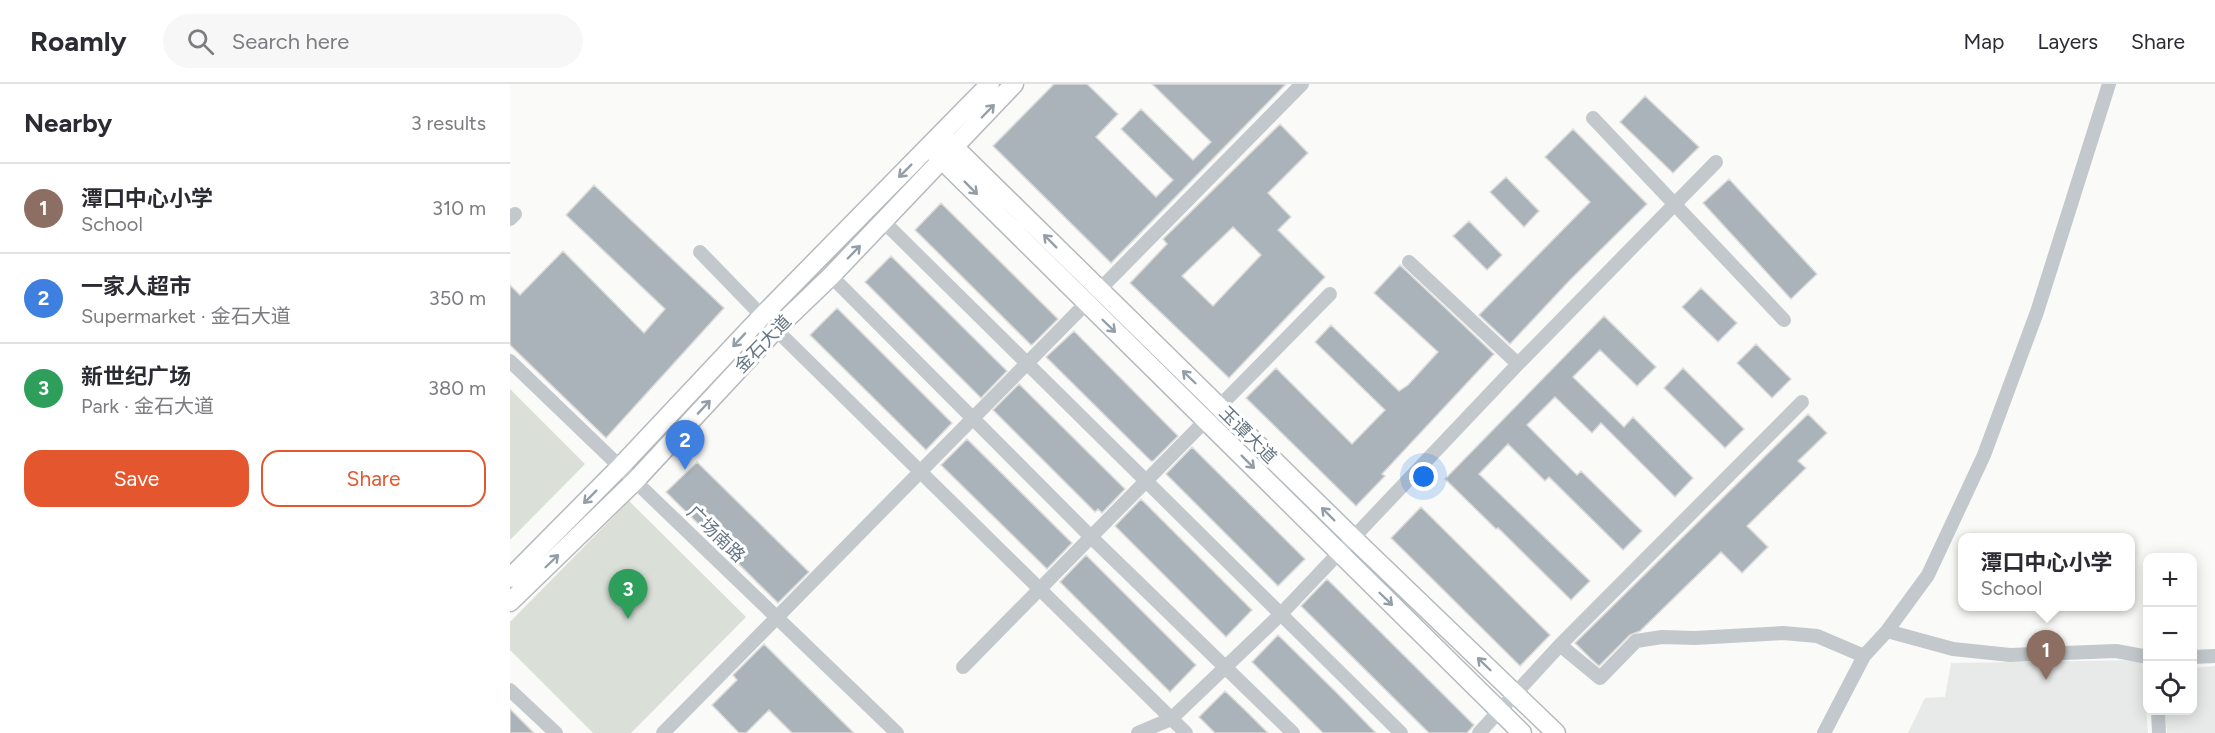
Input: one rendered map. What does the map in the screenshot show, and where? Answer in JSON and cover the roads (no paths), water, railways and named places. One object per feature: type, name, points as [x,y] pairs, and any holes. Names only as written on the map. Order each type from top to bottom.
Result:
[{"type":"main road","name":"金石大道","points":[[510,602],[635,481],[776,329],[884,221],[990,84]]},
{"type":"main road","name":"金石大道","points":[[510,578],[621,466],[762,316],[942,147],[1014,84]]},
{"type":"main road","name":"玉谭大道","points":[[942,147],[1099,291],[1340,554],[1522,733]]},
{"type":"main road","name":"玉谭大道","points":[[942,147],[1086,304],[1354,539],[1556,733]]},
{"type":"street","points":[[663,733],[1302,84]]},
{"type":"street","points":[[1824,733],[1864,656],[1887,631],[1928,575],[1984,455],[2037,312],[2109,84]]},
{"type":"street","points":[[1593,118],[1784,320]]},
{"type":"street","points":[[1138,733],[1171,718],[1280,615],[1518,364],[1716,162]]},
{"type":"street","points":[[884,221],[1401,733]]},
{"type":"street","points":[[700,252],[920,473],[1186,733]]},
{"type":"street","points":[[1410,262],[1518,364]]},
{"type":"street","points":[[831,276],[972,420],[1293,733]]},
{"type":"street","points":[[963,666],[1330,294]]},
{"type":"street","name":"广场南路","points":[[510,361],[897,733]]},
{"type":"street","points":[[1479,733],[1560,645],[1802,402]]},
{"type":"street","points":[[1887,631],[1953,649],[2010,655],[2116,651],[2143,656]]},
{"type":"street","points":[[1560,645],[1600,678],[1636,641],[1662,637],[1695,638],[1783,633],[1817,636],[1864,656]]},
{"type":"street","points":[[2197,657],[2215,656]]},
{"type":"street","points":[[510,690],[556,733]]},
{"type":"street","points":[[2158,715],[2159,733]]},
{"type":"place","name":"一家人超市","points":[[685,470]]},
{"type":"place","name":"新世纪广场","points":[[628,619]]},
{"type":"place","name":"潭口中心小学","points":[[2046,680]]}]
